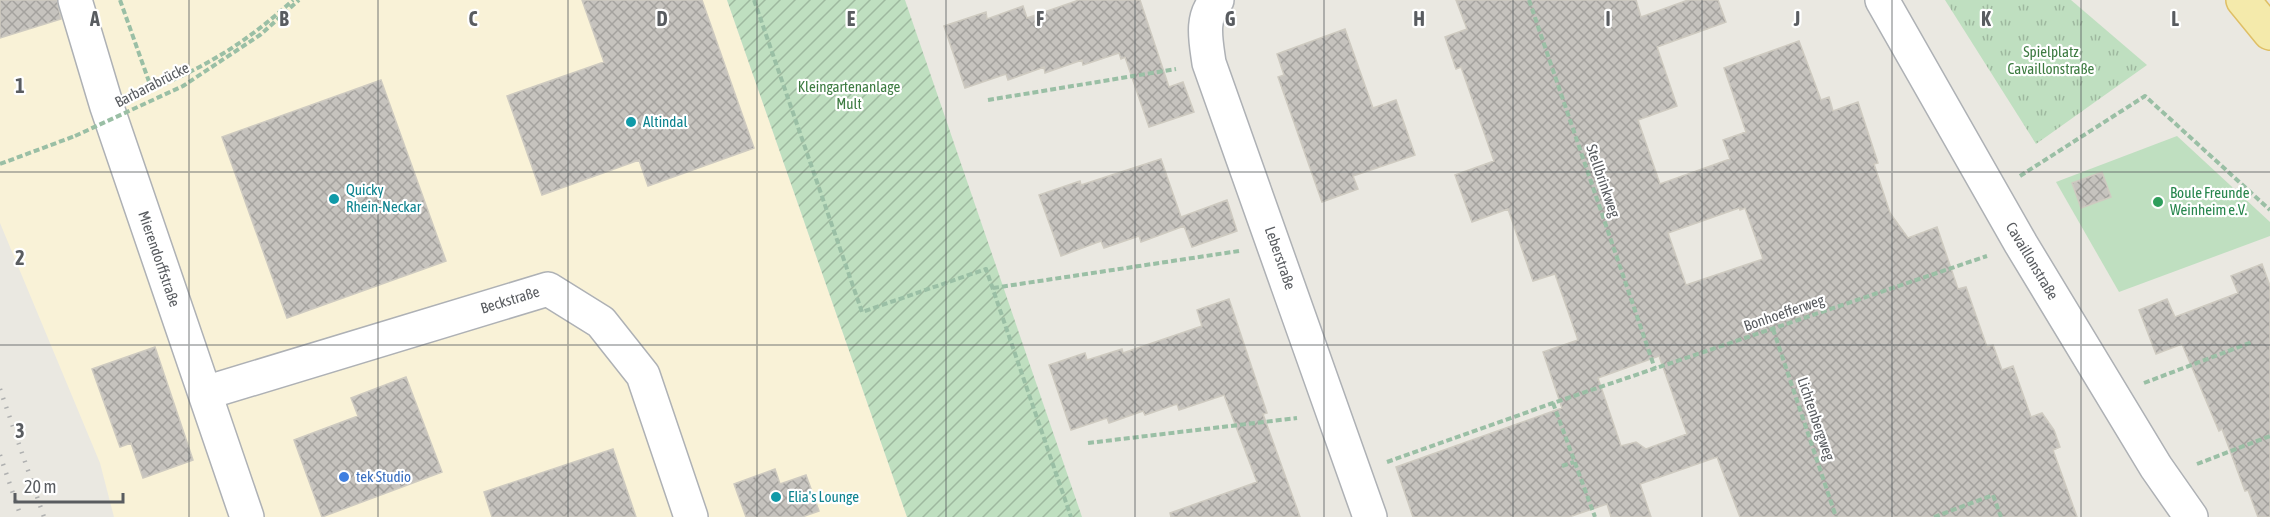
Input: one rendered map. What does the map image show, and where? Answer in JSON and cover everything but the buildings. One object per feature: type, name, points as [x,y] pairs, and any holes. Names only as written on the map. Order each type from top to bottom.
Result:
[{"type":"main road","points":[[2243,0],[2270,33]]},
{"type":"street","name":"Mierendorffstraße","points":[[75,0],[107,107],[247,517]]},
{"type":"street","name":"Leberstraße","points":[[1217,0],[1210,8],[1204,30],[1209,63],[1370,517]]},
{"type":"street","name":"Cavaillonstraße","points":[[1882,0],[2021,244],[2163,478],[2191,517]]},
{"type":"street","name":"Beckstraße","points":[[205,393],[548,289],[601,322],[643,375],[691,517]]},
{"type":"path","name":"Barbarabrücke","points":[[120,0],[152,90],[193,72],[246,40],[293,0]]},
{"type":"path","name":"Barbarabrücke","points":[[0,164],[75,136],[183,86],[260,35],[299,0]]},
{"type":"path","points":[[754,0],[862,312],[986,269],[1071,517]]},
{"type":"path","name":"Stellbrinkweg","points":[[1529,0],[1655,369]]},
{"type":"path","points":[[988,100],[1209,63]]},
{"type":"path","points":[[2016,179],[2145,96],[2270,210]]},
{"type":"path","name":"Bonhoefferweg","points":[[1355,473],[1553,403],[2021,244]]},
{"type":"path","points":[[993,288],[1275,246]]},
{"type":"path","name":"Lichtenbergweg","points":[[1773,329],[1836,517]]},
{"type":"path","points":[[2113,396],[2252,342]]},
{"type":"path","points":[[1553,403],[1595,517]]},
{"type":"path","points":[[1088,443],[1334,414]]},
{"type":"path","points":[[2163,478],[2270,436]]},
{"type":"path","points":[[1562,466],[1574,462]]},
{"type":"path","points":[[1934,517],[1993,495],[2001,517]]},
{"type":"shaded area","points":[[0,0],[727,0],[907,517],[114,517],[100,463],[0,223]]},
{"type":"green space","name":"Kleingartenanlage Mult","points":[[727,0],[905,0],[1082,517],[907,517]]},
{"type":"green space","name":"Spielplatz Cavaillonstraße","points":[[1945,0],[2071,0],[2147,65],[2036,144]]},
{"type":"green space","name":"Boule Freunde Weinheim e.V.","points":[[2177,136],[2270,222],[2270,236],[2119,292],[2056,182]]},
{"type":"railway","points":[[0,389],[44,517]]},
{"type":"railway","points":[[0,455],[21,517]]},
{"type":"place","name":"Altindal","points":[[631,122]]},
{"type":"place","name":"Quicky Rhein-Neckar","points":[[334,199]]},
{"type":"place","name":"Boule Freunde Weinheim e.V.","points":[[2158,202]]},
{"type":"place","name":"tek Studio","points":[[344,477]]},
{"type":"place","name":"Elia's Lounge","points":[[776,497]]}]
